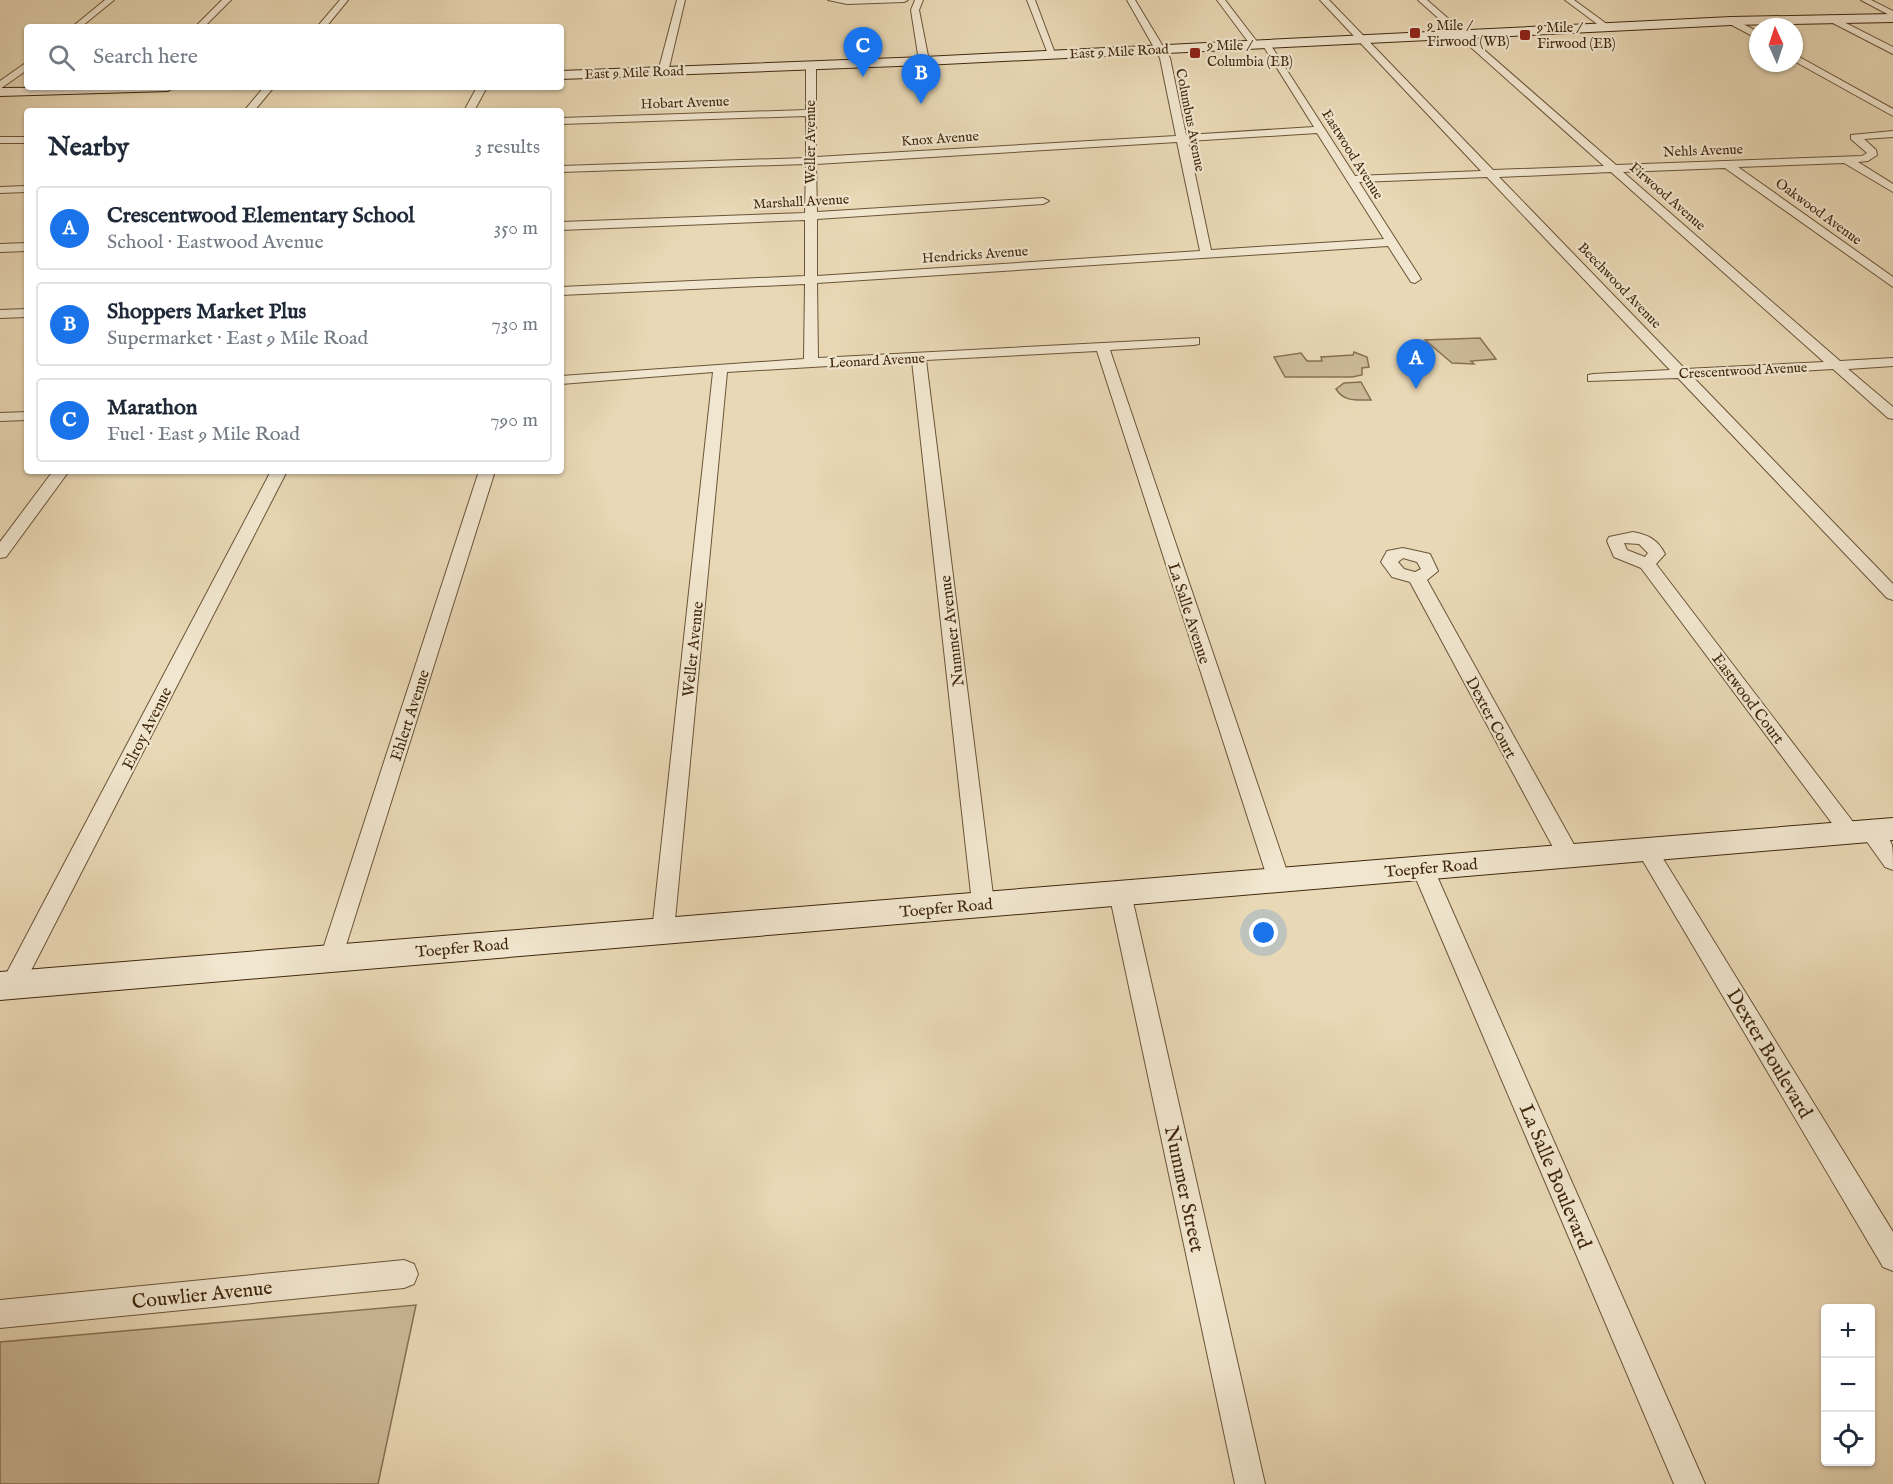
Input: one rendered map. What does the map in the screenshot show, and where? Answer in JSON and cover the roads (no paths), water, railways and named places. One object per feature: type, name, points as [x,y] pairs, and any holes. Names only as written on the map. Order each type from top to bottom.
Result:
[{"type":"main road","points":[[1759,9],[1775,18]]},
{"type":"main road","name":"East 9 Mile Road","points":[[1803,19],[1893,16]]},
{"type":"main road","name":"East 9 Mile Road","points":[[564,75],[924,61],[1749,20]]},
{"type":"main road","points":[[0,92],[54,90]]},
{"type":"main road","name":"Toepfer Road","points":[[6,986],[1871,831]]},
{"type":"street","points":[[80,24],[110,0]]},
{"type":"street","points":[[202,24],[227,0]]},
{"type":"street","points":[[324,24],[344,0]]},
{"type":"street","points":[[663,72],[681,0]]},
{"type":"street","points":[[832,0],[904,0]]},
{"type":"street","points":[[919,0],[915,9],[924,61]]},
{"type":"street","points":[[1031,0],[1053,54]]},
{"type":"street","name":"Columbus Avenue","points":[[1131,0],[1165,58],[1206,253]]},
{"type":"street","name":"Eastwood Avenue","points":[[1221,0],[1261,44],[1321,130],[1415,279]]},
{"type":"street","name":"Beechwood Avenue","points":[[1324,0],[1684,373],[1893,594]]},
{"type":"street","name":"Firwood Avenue","points":[[1422,0],[1893,415]]},
{"type":"street","points":[[1569,0],[1607,27]]},
{"type":"street","points":[[1865,0],[1893,16]]},
{"type":"street","points":[[1830,18],[1893,51]]},
{"type":"street","points":[[1731,21],[1749,31]]},
{"type":"street","points":[[1803,62],[1893,113]]},
{"type":"street","name":"Weller Avenue","points":[[811,362],[809,113],[812,66]]},
{"type":"street","points":[[0,86],[24,67]]},
{"type":"street","points":[[252,108],[266,90]]},
{"type":"street","points":[[471,108],[480,90]]},
{"type":"street","name":"Hobart Avenue","points":[[564,121],[809,113]]},
{"type":"street","name":"Knox Avenue","points":[[564,169],[810,161],[1321,130]]},
{"type":"street","name":"Nehls Avenue","points":[[1352,179],[1433,174],[1864,159],[1872,155],[1872,152],[1855,137],[1893,134]]},
{"type":"street","points":[[0,140],[24,140]]},
{"type":"street","points":[[1847,160],[1893,189]]},
{"type":"street","name":"Oakwood Avenue","points":[[1727,164],[1893,283]]},
{"type":"street","points":[[0,190],[24,189]]},
{"type":"street","name":"Marshall Avenue","points":[[564,226],[811,216],[1043,201]]},
{"type":"street","name":"Hendricks Avenue","points":[[564,291],[811,280],[1390,242]]},
{"type":"street","points":[[0,248],[24,248]]},
{"type":"street","points":[[0,314],[24,313]]},
{"type":"street","name":"Leonard Avenue","points":[[564,380],[811,362],[919,358],[1194,340]]},
{"type":"street","name":"La Salle Avenue","points":[[1102,346],[1279,880]]},
{"type":"street","name":"Nummer Avenue","points":[[919,358],[983,903]]},
{"type":"street","name":"Crescentwood Avenue","points":[[1593,378],[1893,362]]},
{"type":"street","name":"Weller Avenue","points":[[663,931],[720,368]]},
{"type":"street","points":[[0,417],[24,416]]},
{"type":"street","points":[[0,553],[59,474]]},
{"type":"street","name":"Elroy Avenue","points":[[6,986],[277,474]]},
{"type":"street","name":"Ehlert Avenue","points":[[331,958],[486,474]]},
{"type":"street","name":"Eastwood Court","points":[[1647,564],[1871,831],[1893,861]]},
{"type":"street","name":"Dexter Court","points":[[1417,578],[1569,856]]},
{"type":"street","name":"Dexter Boulevard","points":[[1647,850],[1893,1257]]},
{"type":"street","name":"La Salle Boulevard","points":[[1422,867],[1690,1484]]},
{"type":"street","name":"Nummer Street","points":[[1120,893],[1250,1484]]},
{"type":"street","name":"Couwlier Avenue","points":[[0,1314],[404,1274]]},
{"type":"place","name":"9 Mile / Firwood (WB)","points":[[1415,33]]},
{"type":"place","name":"9 Mile / Firwood (EB)","points":[[1525,35]]},
{"type":"place","name":"9 Mile / Columbia (EB)","points":[[1195,53]]},
{"type":"place","name":"Marathon","points":[[863,77]]},
{"type":"place","name":"Shoppers Market Plus","points":[[921,104]]},
{"type":"place","name":"Crescentwood Elementary School","points":[[1416,389]]}]
